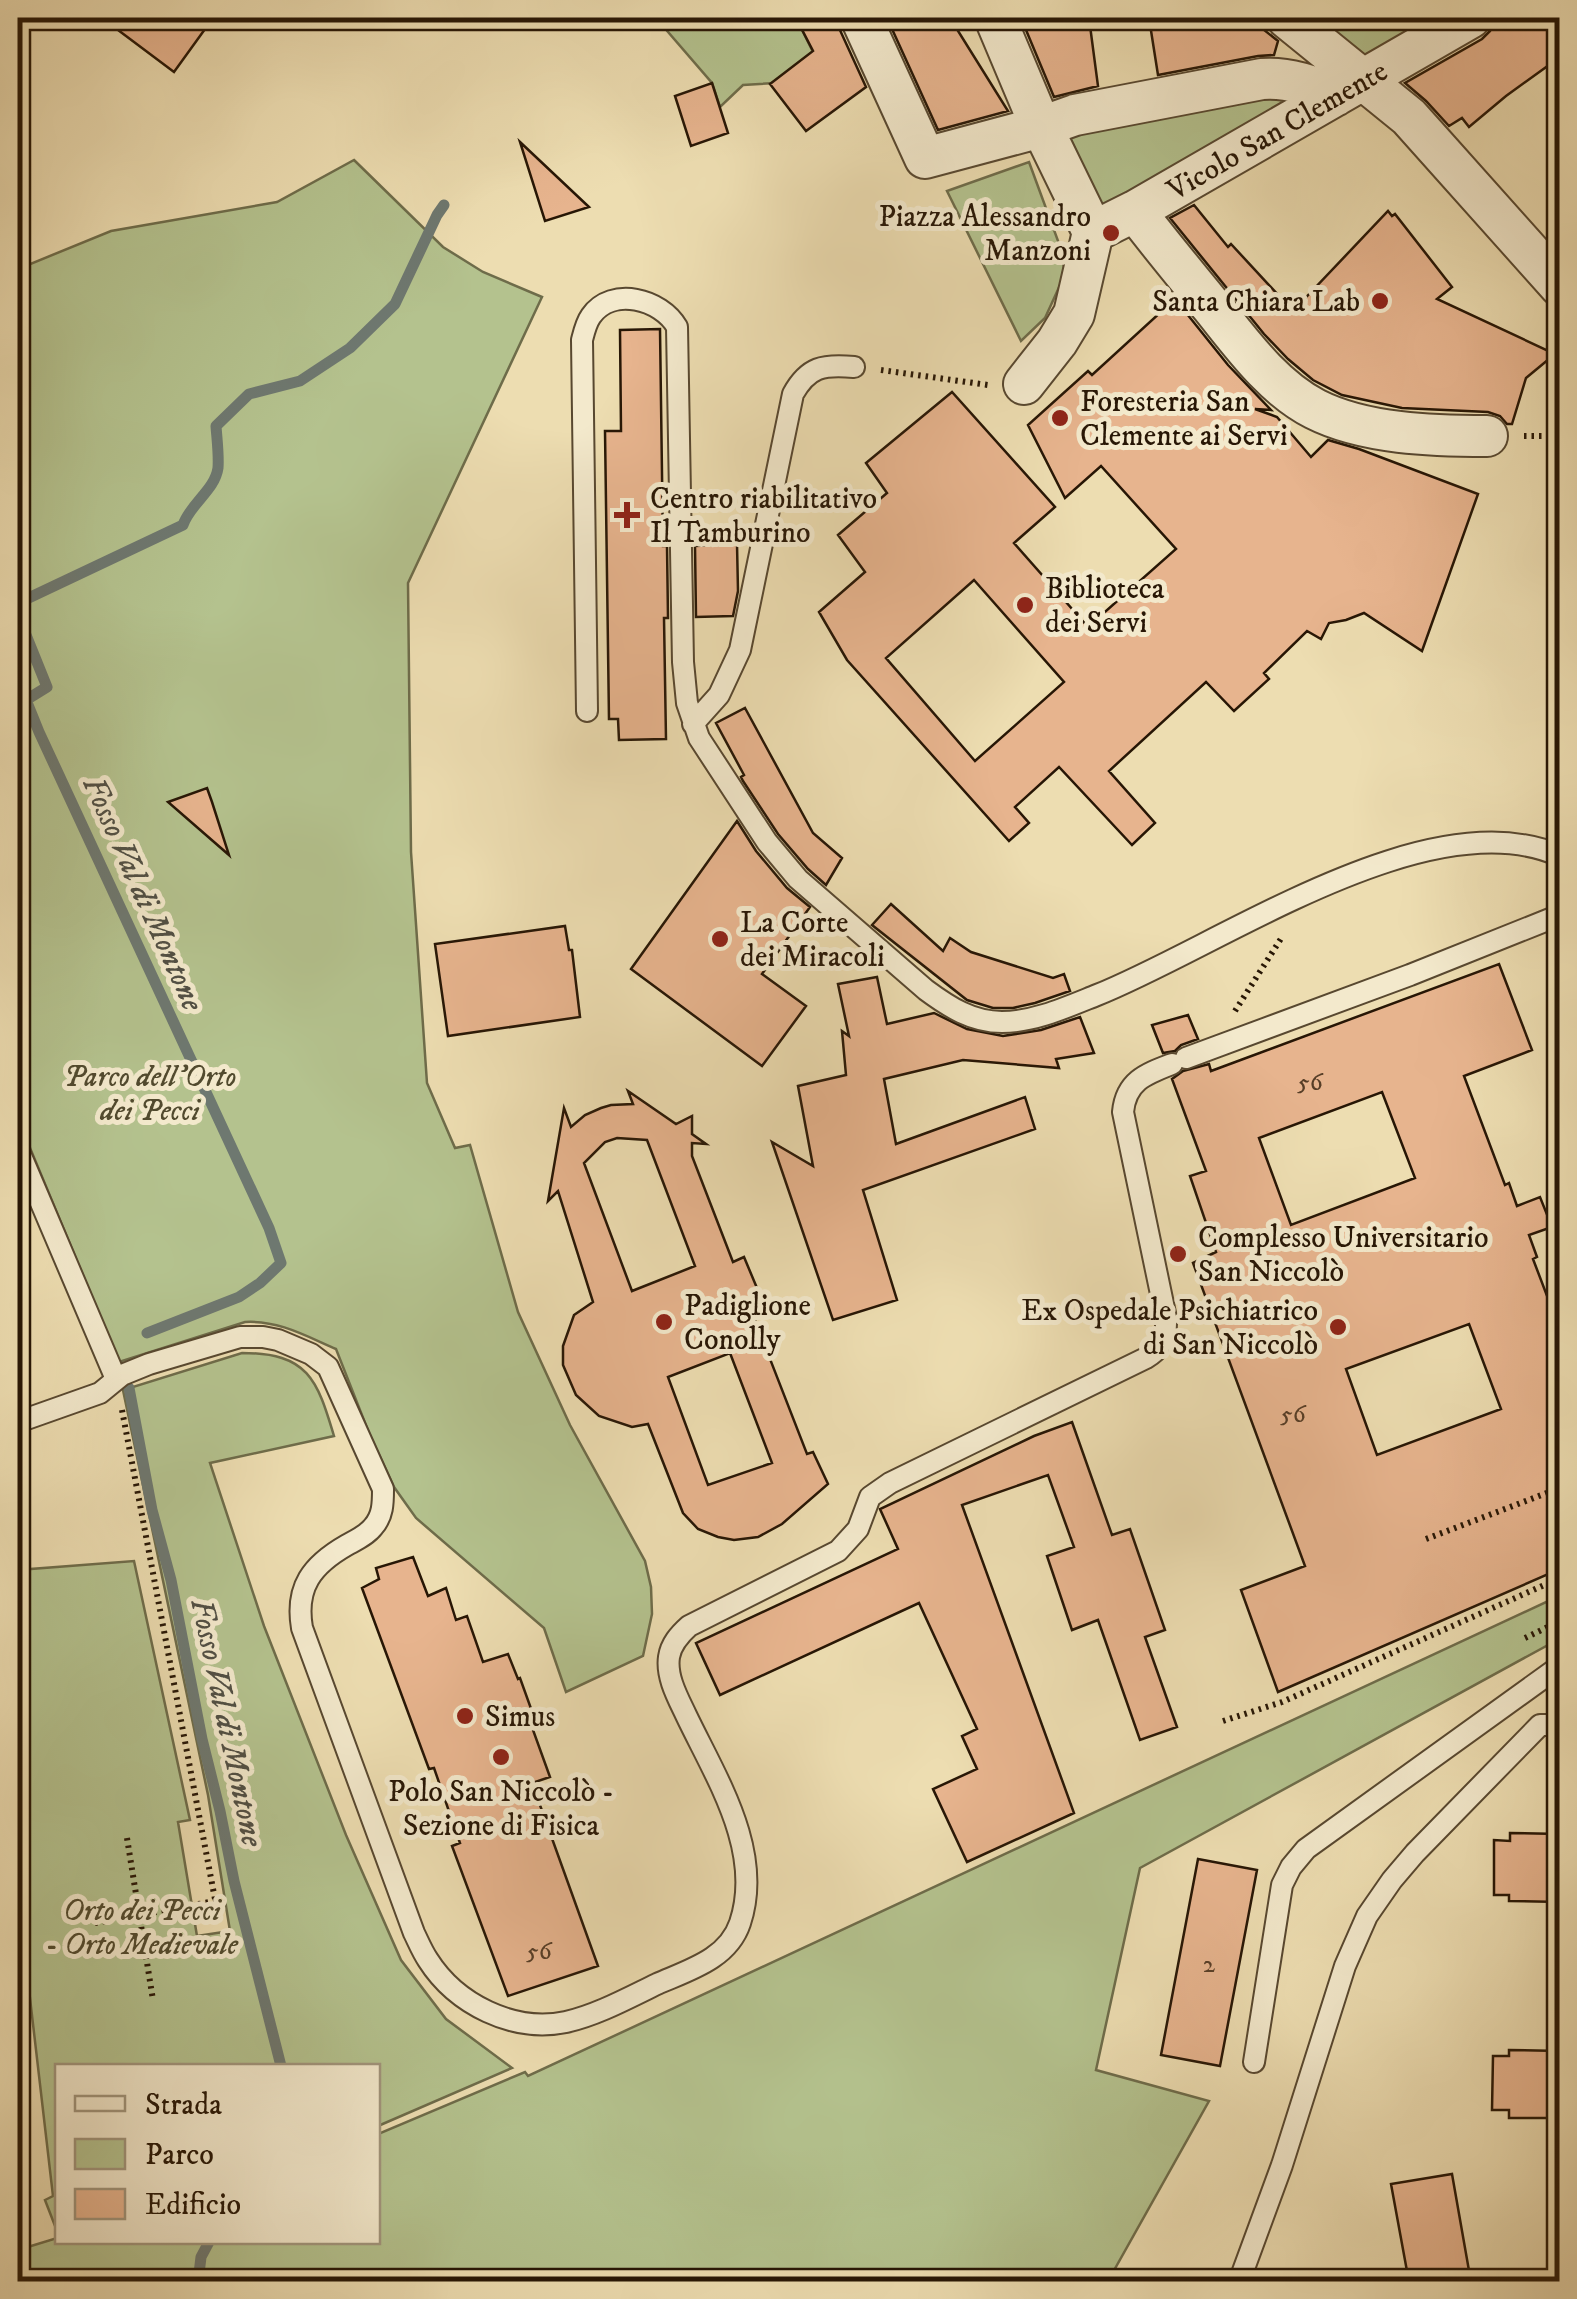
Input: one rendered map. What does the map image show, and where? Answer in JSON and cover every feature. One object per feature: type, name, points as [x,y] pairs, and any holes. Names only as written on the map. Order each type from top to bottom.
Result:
[{"type":"street","points":[[861,18],[925,158],[1075,115],[1262,78],[1350,88]]},
{"type":"street","points":[[995,18],[1041,126],[1093,232],[1074,314],[1024,384]]},
{"type":"street","points":[[1287,18],[1350,88],[1424,132],[1560,286]]},
{"type":"street","name":"Vicolo San Clemente","points":[[1135,212],[1470,18]]},
{"type":"street","points":[[1093,232],[1135,212],[1254,357],[1275,380],[1311,407],[1341,419],[1396,431],[1488,436]]},
{"type":"lane","points":[[587,711],[582,340],[598,309],[615,301],[646,301],[662,309],[677,326],[683,662],[693,724],[751,821],[787,867],[950,1008],[968,1016],[1002,1022],[1060,1009],[1129,982],[1312,891],[1390,860],[1458,844],[1515,845],[1560,856]]},
{"type":"lane","points":[[693,724],[719,695],[740,650],[793,394],[812,371],[854,366]]},
{"type":"lane","points":[[18,1422],[100,1393],[116,1379],[148,1364],[228,1339],[252,1336],[278,1340],[311,1354],[328,1367],[383,1489],[383,1506],[373,1528],[320,1563],[304,1587],[302,1628],[414,1932],[442,1978],[478,2007],[532,2025],[570,2021],[720,1954],[739,1926],[747,1883],[742,1844],[727,1801],[675,1690],[668,1669],[673,1643],[689,1626],[838,1551],[858,1529],[867,1501],[890,1482],[1155,1353],[1164,1340],[1166,1318],[1124,1112],[1128,1092],[1137,1080],[1560,916]]},
{"type":"lane","points":[[18,1149],[116,1379]]},
{"type":"lane","points":[[1254,2062],[1282,1885],[1291,1867],[1306,1850],[1560,1666]]},
{"type":"lane","points":[[1240,2282],[1282,2164],[1344,1966],[1368,1916],[1415,1852],[1540,1725],[1560,1725]]},
{"type":"path","points":[[854,366],[997,386],[1024,384]]},
{"type":"path","points":[[1210,1050],[1312,891]]},
{"type":"path","points":[[116,1379],[218,1915]]},
{"type":"path","points":[[1426,1538],[1560,1488]]},
{"type":"path","points":[[1223,1722],[1282,1702],[1560,1578]]},
{"type":"path","points":[[1525,1638],[1560,1620]]},
{"type":"path","points":[[126,1838],[152,2000]]},
{"type":"path","points":[[95,1923],[215,1901]]},
{"type":"green space","points":[[656,18],[796,18],[827,80],[743,85],[720,107],[712,83]]},
{"type":"green space","points":[[1313,18],[1441,18],[1367,59]]},
{"type":"green space","points":[[1306,93],[1104,211],[1065,127]]},
{"type":"green space","name":"Parco dell'Orto dei Pecci","points":[[354,160],[443,247],[483,272],[542,297],[408,583],[411,852],[427,1083],[455,1148],[470,1145],[518,1312],[570,1425],[645,1561],[651,1587],[652,1614],[643,1656],[566,1692],[544,1628],[416,1518],[394,1487],[336,1349],[280,1326],[245,1322],[119,1362],[18,1119],[18,269],[111,231],[277,202]]},
{"type":"green space","points":[[1029,162],[1064,267],[1045,318],[1021,341],[947,191]]},
{"type":"green space","name":"Orto dei Pecci - Orto Medievale","points":[[242,1353],[264,1354],[296,1364],[315,1385],[334,1436],[210,1463],[264,1626],[346,1835],[401,1960],[446,2019],[512,2068],[380,2125],[380,2064],[55,2064],[55,2226],[45,2200],[53,2196],[18,1895],[18,1570],[134,1561],[190,1820],[178,1822],[197,1936],[230,1931],[208,1795],[123,1390]]},
{"type":"green space","points":[[1559,1596],[1559,1639],[1140,1868],[1096,2070],[1209,2101],[1108,2281],[18,2281],[18,2250],[55,2239],[55,2244],[380,2244],[380,2133],[525,2072],[528,2076]]},
{"type":"building","points":[[102,18],[213,18],[174,72]]},
{"type":"building","points":[[796,18],[838,18],[866,87],[806,131],[770,84],[813,51]]},
{"type":"building","points":[[887,18],[950,18],[1008,111],[938,130]]},
{"type":"building","points":[[1021,18],[1089,18],[1098,86],[1054,97]]},
{"type":"building","points":[[1149,18],[1249,18],[1278,41],[1274,55],[1158,75]]},
{"type":"building","points":[[1560,18],[1560,57],[1469,127],[1462,118],[1449,126],[1405,83],[1482,39],[1493,21]]},
{"type":"building","points":[[712,83],[728,133],[691,146],[675,96]]},
{"type":"building","points":[[520,142],[589,207],[545,221]]},
{"type":"building","name":"Santa Chiara Lab","points":[[1194,205],[1228,247],[1231,244],[1293,311],[1388,211],[1392,216],[1395,214],[1452,287],[1437,299],[1555,354],[1526,378],[1512,424],[1488,412],[1402,408],[1342,395],[1313,380],[1288,359],[1170,218]]},
{"type":"building","points":[[1175,299],[1228,365],[1271,410],[1255,409],[1277,417],[1311,457],[1328,440],[1478,494],[1422,651],[1364,613],[1329,623],[1321,639],[1307,631],[1264,673],[1269,679],[1234,711],[1206,682],[1109,771],[1155,823],[1132,845],[1059,767],[1015,807],[1029,823],[1009,841],[847,660],[819,612],[865,572],[838,535],[887,493],[866,463],[952,392],[1055,507],[1014,543],[1088,627],[1176,549],[1101,466],[1065,498],[1028,425],[1088,371],[1092,375]],"holes":[[[974,580],[1064,682],[975,761],[886,658]]]},
{"type":"building","points":[[660,329],[663,546],[667,546],[666,739],[619,740],[618,719],[609,719],[605,431],[621,431],[620,330]]},
{"type":"building","points":[[737,544],[738,591],[733,616],[696,617],[695,546]]},
{"type":"building","points":[[745,708],[813,833],[842,858],[826,885],[778,834],[743,781],[744,775],[716,723]]},
{"type":"building","points":[[207,788],[212,802],[229,855],[168,802]]},
{"type":"building","name":"La Corte dei Miracoli","points":[[737,821],[787,888],[810,907],[762,974],[806,1006],[762,1066],[631,969]]},
{"type":"building","points":[[891,904],[943,951],[950,938],[971,952],[1053,978],[1064,974],[1070,991],[1013,1008],[993,1008],[967,1000],[872,925]]},
{"type":"building","points":[[565,926],[572,950],[580,1017],[448,1036],[435,944]]},
{"type":"building","name":"Ex Ospedale Psichiatrico di San Niccolò","points":[[1499,964],[1532,1050],[1464,1076],[1505,1185],[1509,1183],[1517,1206],[1540,1197],[1552,1227],[1529,1235],[1537,1257],[1533,1259],[1560,1330],[1560,1569],[1278,1692],[1241,1590],[1305,1566],[1193,1263],[1216,1252],[1190,1176],[1206,1171],[1172,1079],[1183,1071],[1209,1064],[1211,1071]],"holes":[[[1382,1092],[1415,1178],[1291,1225],[1259,1138]],[[1469,1324],[1501,1409],[1377,1455],[1346,1369]]]},
{"type":"building","points":[[877,977],[887,1024],[934,1013],[967,1029],[1003,1036],[1041,1030],[1080,1017],[1094,1053],[1056,1059],[1059,1068],[963,1060],[884,1079],[896,1144],[1025,1097],[1035,1129],[863,1190],[897,1300],[833,1320],[772,1142],[813,1166],[798,1086],[846,1075],[842,1031],[849,1036],[838,984]]},
{"type":"building","points":[[1188,1015],[1198,1039],[1163,1053],[1152,1025]]},
{"type":"building","name":"Padiglione Conolly","points":[[628,1091],[676,1124],[692,1116],[692,1134],[706,1144],[692,1143],[692,1156],[733,1262],[744,1257],[762,1300],[749,1305],[807,1454],[813,1452],[828,1484],[782,1524],[758,1537],[734,1540],[698,1529],[683,1513],[648,1424],[632,1427],[599,1416],[576,1395],[563,1365],[563,1346],[574,1315],[593,1302],[558,1191],[548,1201],[564,1108],[571,1127],[601,1108],[633,1104]],"holes":[[[617,1138],[647,1140],[695,1266],[632,1291],[584,1163],[605,1142]],[[730,1353],[772,1463],[708,1485],[668,1377]]]},
{"type":"building","points":[[1072,1422],[1112,1535],[1130,1529],[1165,1630],[1145,1637],[1177,1727],[1140,1740],[1098,1620],[1072,1630],[1047,1556],[1074,1547],[1048,1475],[962,1505],[1074,1813],[967,1862],[933,1789],[977,1769],[962,1736],[977,1729],[919,1603],[720,1695],[696,1643],[898,1549],[880,1509]]},
{"type":"building","points":[[413,1557],[428,1596],[446,1588],[456,1620],[467,1616],[483,1662],[508,1654],[520,1678],[550,1777],[532,1783],[598,1966],[508,1996],[452,1846],[460,1843],[434,1768],[429,1769],[362,1588],[379,1579],[376,1568]]},
{"type":"building","points":[[1510,1833],[1560,1834],[1560,1902],[1509,1901],[1509,1895],[1494,1895],[1494,1840],[1510,1841]]},
{"type":"building","points":[[1198,1859],[1257,1870],[1220,2066],[1161,2055]]},
{"type":"building","points":[[1509,2050],[1560,2051],[1560,2118],[1509,2118],[1509,2110],[1492,2110],[1493,2056],[1509,2056]]},
{"type":"building","points":[[1452,2174],[1471,2282],[1409,2282],[1391,2184]]},
{"type":"waterway","points":[[18,603],[183,525],[216,476],[216,426],[249,394],[300,381],[350,348],[395,304],[444,205]]},
{"type":"waterway","points":[[18,615],[47,687],[26,700]]},
{"type":"waterway","name":"Fosso Val di Montone","points":[[18,680],[269,1228],[281,1263],[239,1297],[147,1333]]},
{"type":"waterway","name":"Fosso Val di Montone","points":[[129,1388],[202,1739],[280,2064]]},
{"type":"waterway","name":"Fosso Val di Montone","points":[[198,2282],[201,2257],[208,2244]]},
{"type":"place","name":"Piazza Alessandro Manzoni","points":[[1111,233]]},
{"type":"place","name":"Santa Chiara Lab","points":[[1380,301]]},
{"type":"place","name":"Foresteria San Clemente ai Servi","points":[[1060,418]]},
{"type":"place","name":"Centro riabilitativo Il Tamburino","points":[[627,515]]},
{"type":"place","name":"Biblioteca dei Servi","points":[[1025,605]]},
{"type":"place","name":"La Corte dei Miracoli","points":[[720,939]]},
{"type":"place","name":"Complesso Universitario San Niccolò","points":[[1178,1254]]},
{"type":"place","name":"Padiglione Conolly","points":[[664,1322]]},
{"type":"place","name":"Ex Ospedale Psichiatrico di San Niccolò","points":[[1338,1327]]},
{"type":"place","name":"Simus","points":[[465,1716]]},
{"type":"place","name":"Polo San Niccolò - Sezione di Fisica","points":[[501,1757]]}]
